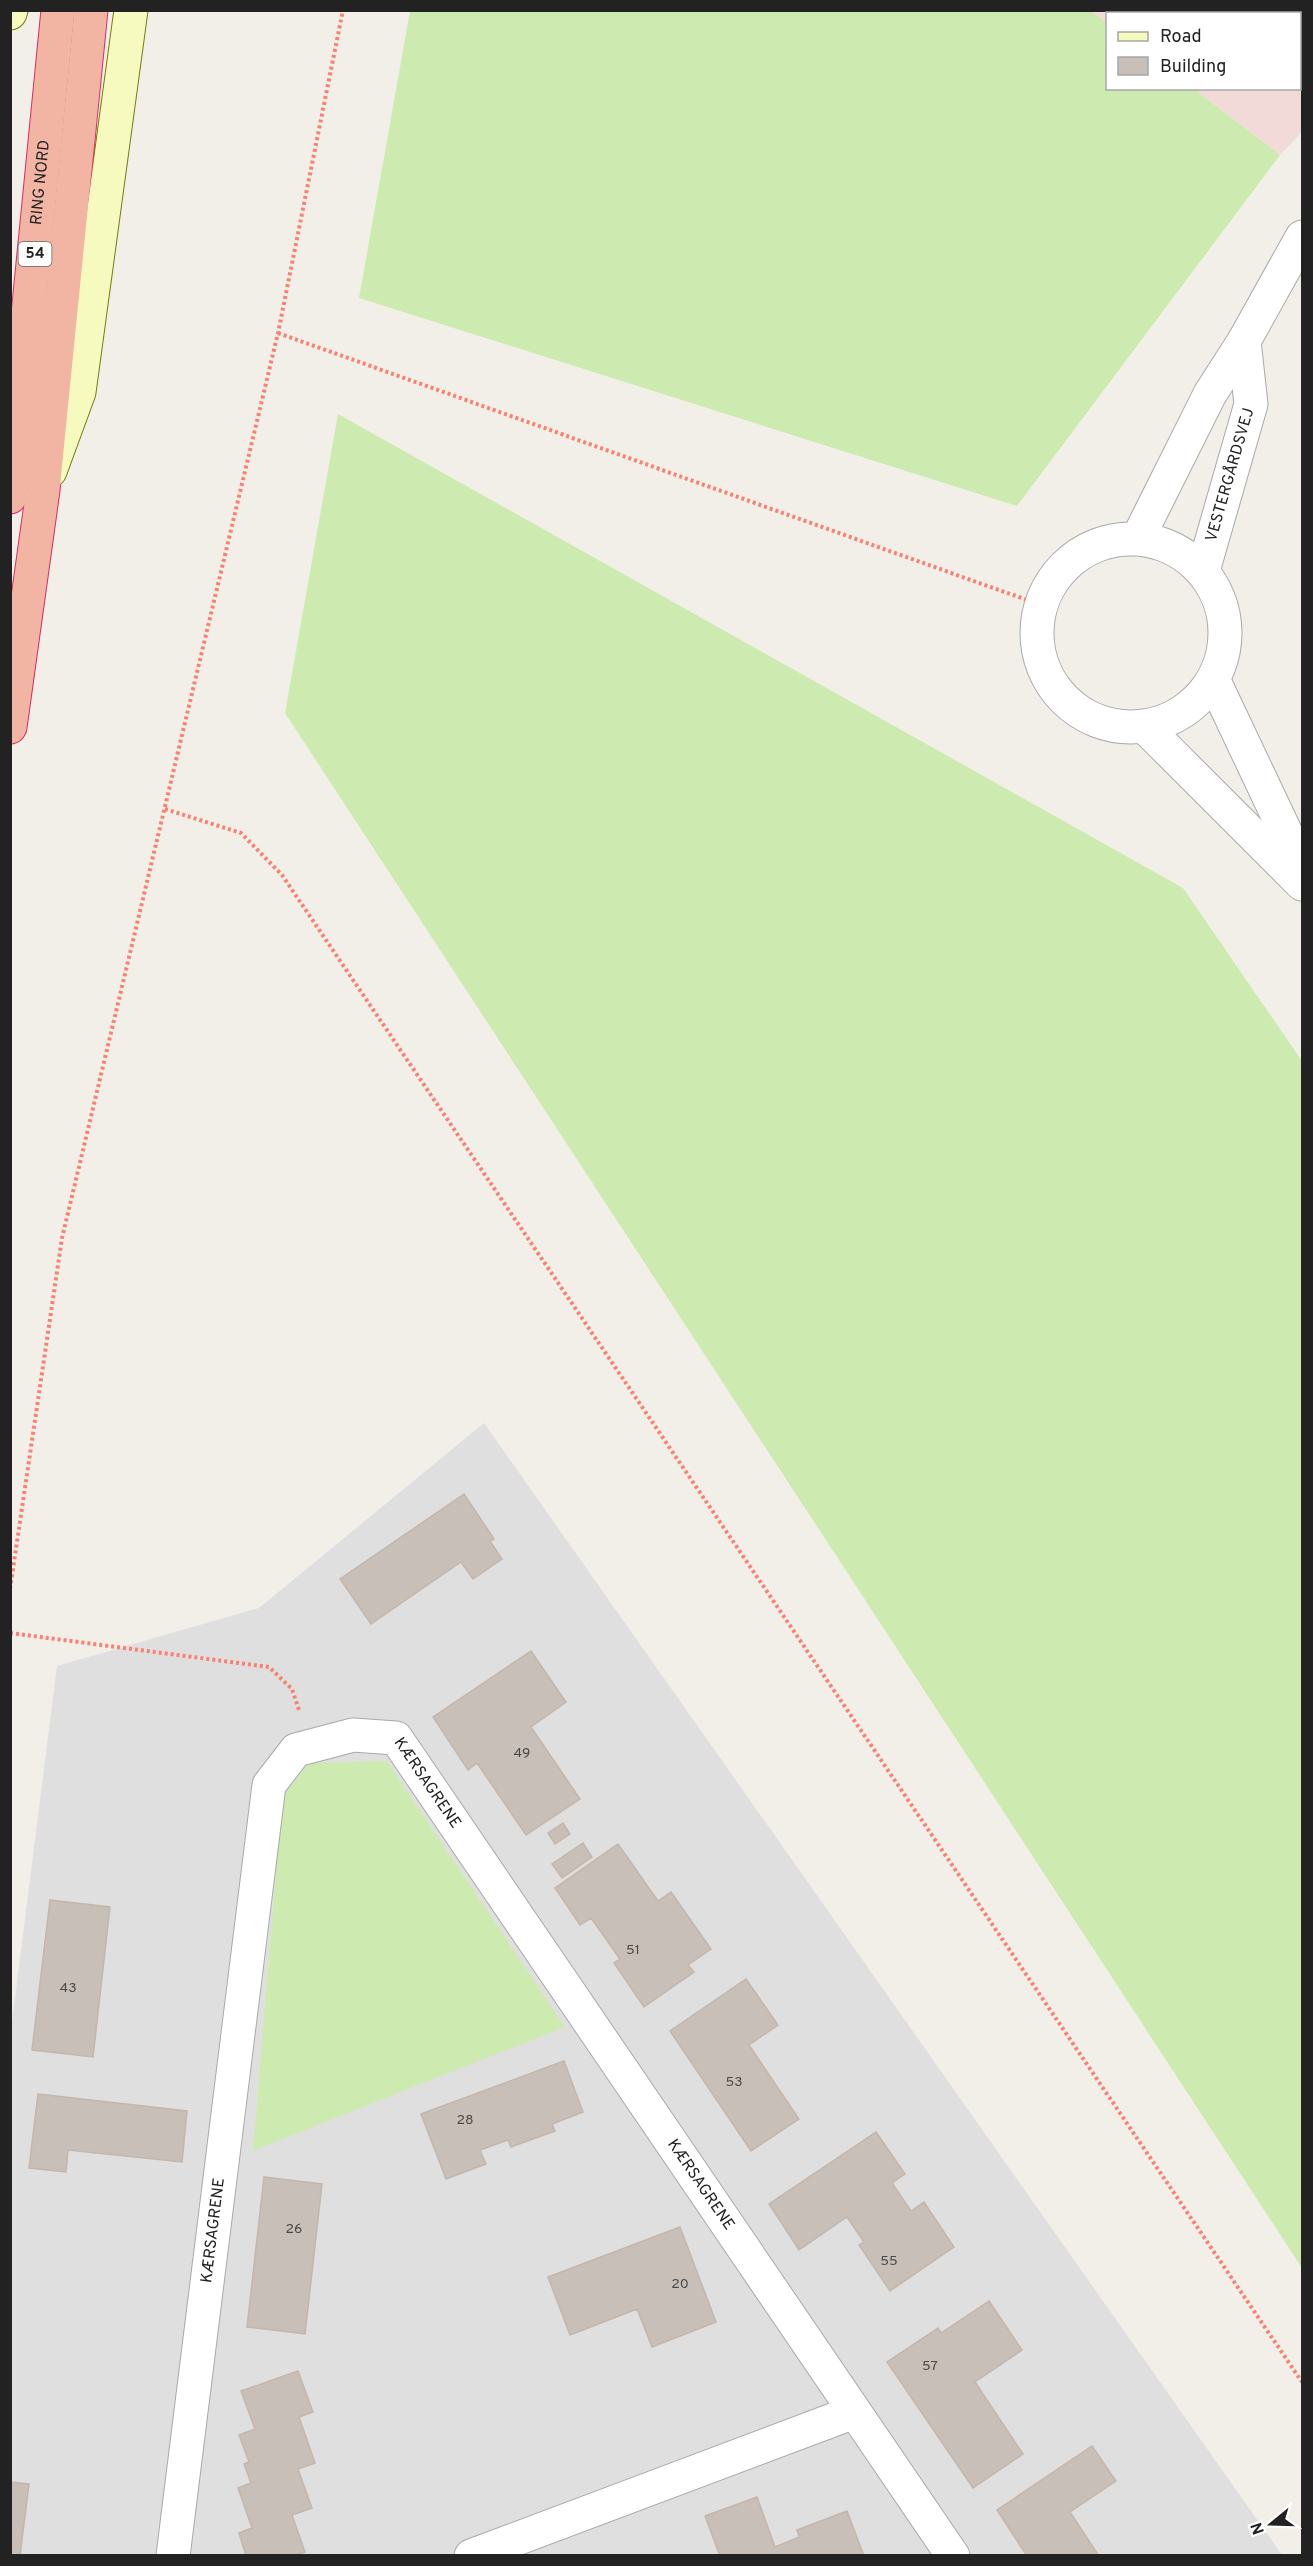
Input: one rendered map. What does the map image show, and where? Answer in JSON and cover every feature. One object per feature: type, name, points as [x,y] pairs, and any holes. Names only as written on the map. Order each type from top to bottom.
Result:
[{"type":"highway","name":"RING NORD","points":[[10,497],[58,10]]},
{"type":"highway","name":"54","points":[[10,727],[43,490],[90,10]]},
{"type":"main road","points":[[43,490],[79,392],[131,10]]},
{"type":"street","points":[[1138,538],[1210,394],[1244,341],[1302,237]]},
{"type":"street","name":"VESTERGÅRDSVEJ","points":[[1203,571],[1251,404],[1244,341]]},
{"type":"street","points":[[1138,538],[1162,543],[1184,554],[1203,571],[1219,596],[1226,624],[1224,654],[1214,681],[1197,703],[1173,720],[1146,728],[1114,727],[1083,716],[1059,695],[1043,668],[1036,636],[1041,604],[1052,581],[1075,558],[1089,548],[1113,540],[1138,538]]},
{"type":"street","points":[[1214,681],[1302,867]]},
{"type":"street","points":[[1146,728],[1302,884]]},
{"type":"street","name":"KÆRSAGRENE","points":[[173,2556],[269,1785],[296,1750],[353,1735],[396,1738],[953,2556]]},
{"type":"street","points":[[471,2556],[854,2412]]},
{"type":"path","points":[[10,1589],[62,1238],[278,333],[343,10]]},
{"type":"path","points":[[278,333],[1041,604]]},
{"type":"path","points":[[165,809],[241,833],[282,875],[1302,2382]]},
{"type":"path","points":[[10,1633],[269,1667],[292,1689],[311,1746]]},
{"type":"shaded area","points":[[1091,11],[1302,11],[1302,132],[1280,155],[1195,90],[1301,90],[1301,12],[1106,12],[1106,22]]},
{"type":"shaded area","points":[[484,1423],[1282,2555],[11,2556],[10,2037],[57,1666],[259,1608]]},
{"type":"green space","points":[[410,11],[1091,11],[1106,22],[1106,90],[1195,90],[1280,155],[1017,506],[359,298]]},
{"type":"green space","points":[[338,414],[1183,888],[1302,1061],[1302,2268],[285,713]]},
{"type":"green space","points":[[387,1761],[565,2027],[253,2151],[282,1797],[309,1763]]},
{"type":"building","points":[[464,1494],[494,1539],[490,1541],[502,1559],[473,1579],[461,1562],[371,1624],[340,1579]]},
{"type":"building","points":[[531,1651],[566,1702],[531,1727],[580,1799],[526,1835],[477,1763],[468,1770],[433,1717]]},
{"type":"building","points":[[563,1823],[570,1834],[555,1844],[548,1833]]},
{"type":"building","points":[[583,1843],[592,1857],[562,1878],[552,1864]]},
{"type":"building","points":[[618,1844],[658,1901],[671,1892],[711,1949],[688,1965],[694,1972],[644,2007],[614,1963],[620,1959],[591,1918],[580,1925],[555,1888]]},
{"type":"building","points":[[50,1900],[110,1907],[93,2057],[32,2050]]},
{"type":"building","points":[[746,1979],[778,2025],[749,2045],[799,2119],[751,2151],[670,2031]]},
{"type":"building","points":[[564,2061],[583,2112],[552,2124],[555,2131],[511,2147],[508,2140],[480,2150],[486,2164],[446,2179],[421,2114]]},
{"type":"building","points":[[38,2094],[187,2111],[182,2162],[68,2150],[66,2172],[29,2168]]},
{"type":"building","points":[[876,2132],[905,2174],[892,2183],[911,2211],[924,2202],[954,2247],[890,2291],[859,2245],[864,2242],[847,2217],[799,2250],[769,2204]]},
{"type":"building","points":[[264,2177],[322,2184],[305,2334],[247,2327]]},
{"type":"building","points":[[680,2227],[716,2322],[652,2347],[637,2309],[570,2335],[548,2277]]},
{"type":"building","points":[[989,2301],[1022,2350],[975,2382],[1023,2454],[973,2488],[887,2362],[938,2328],[941,2333]]},
{"type":"building","points":[[298,2371],[313,2412],[299,2417],[315,2463],[298,2469],[312,2508],[292,2515],[305,2552],[294,2556],[246,2556],[239,2533],[252,2528],[238,2488],[251,2483],[244,2464],[249,2462],[239,2435],[255,2429],[241,2391]]},
{"type":"building","points":[[1092,2446],[1116,2481],[1070,2512],[1099,2556],[1027,2556],[997,2510]]},
{"type":"building","points":[[10,2482],[29,2484],[20,2556],[10,2556]]},
{"type":"building","points":[[757,2497],[775,2547],[799,2537],[797,2530],[847,2511],[864,2556],[720,2556],[705,2516]]}]
